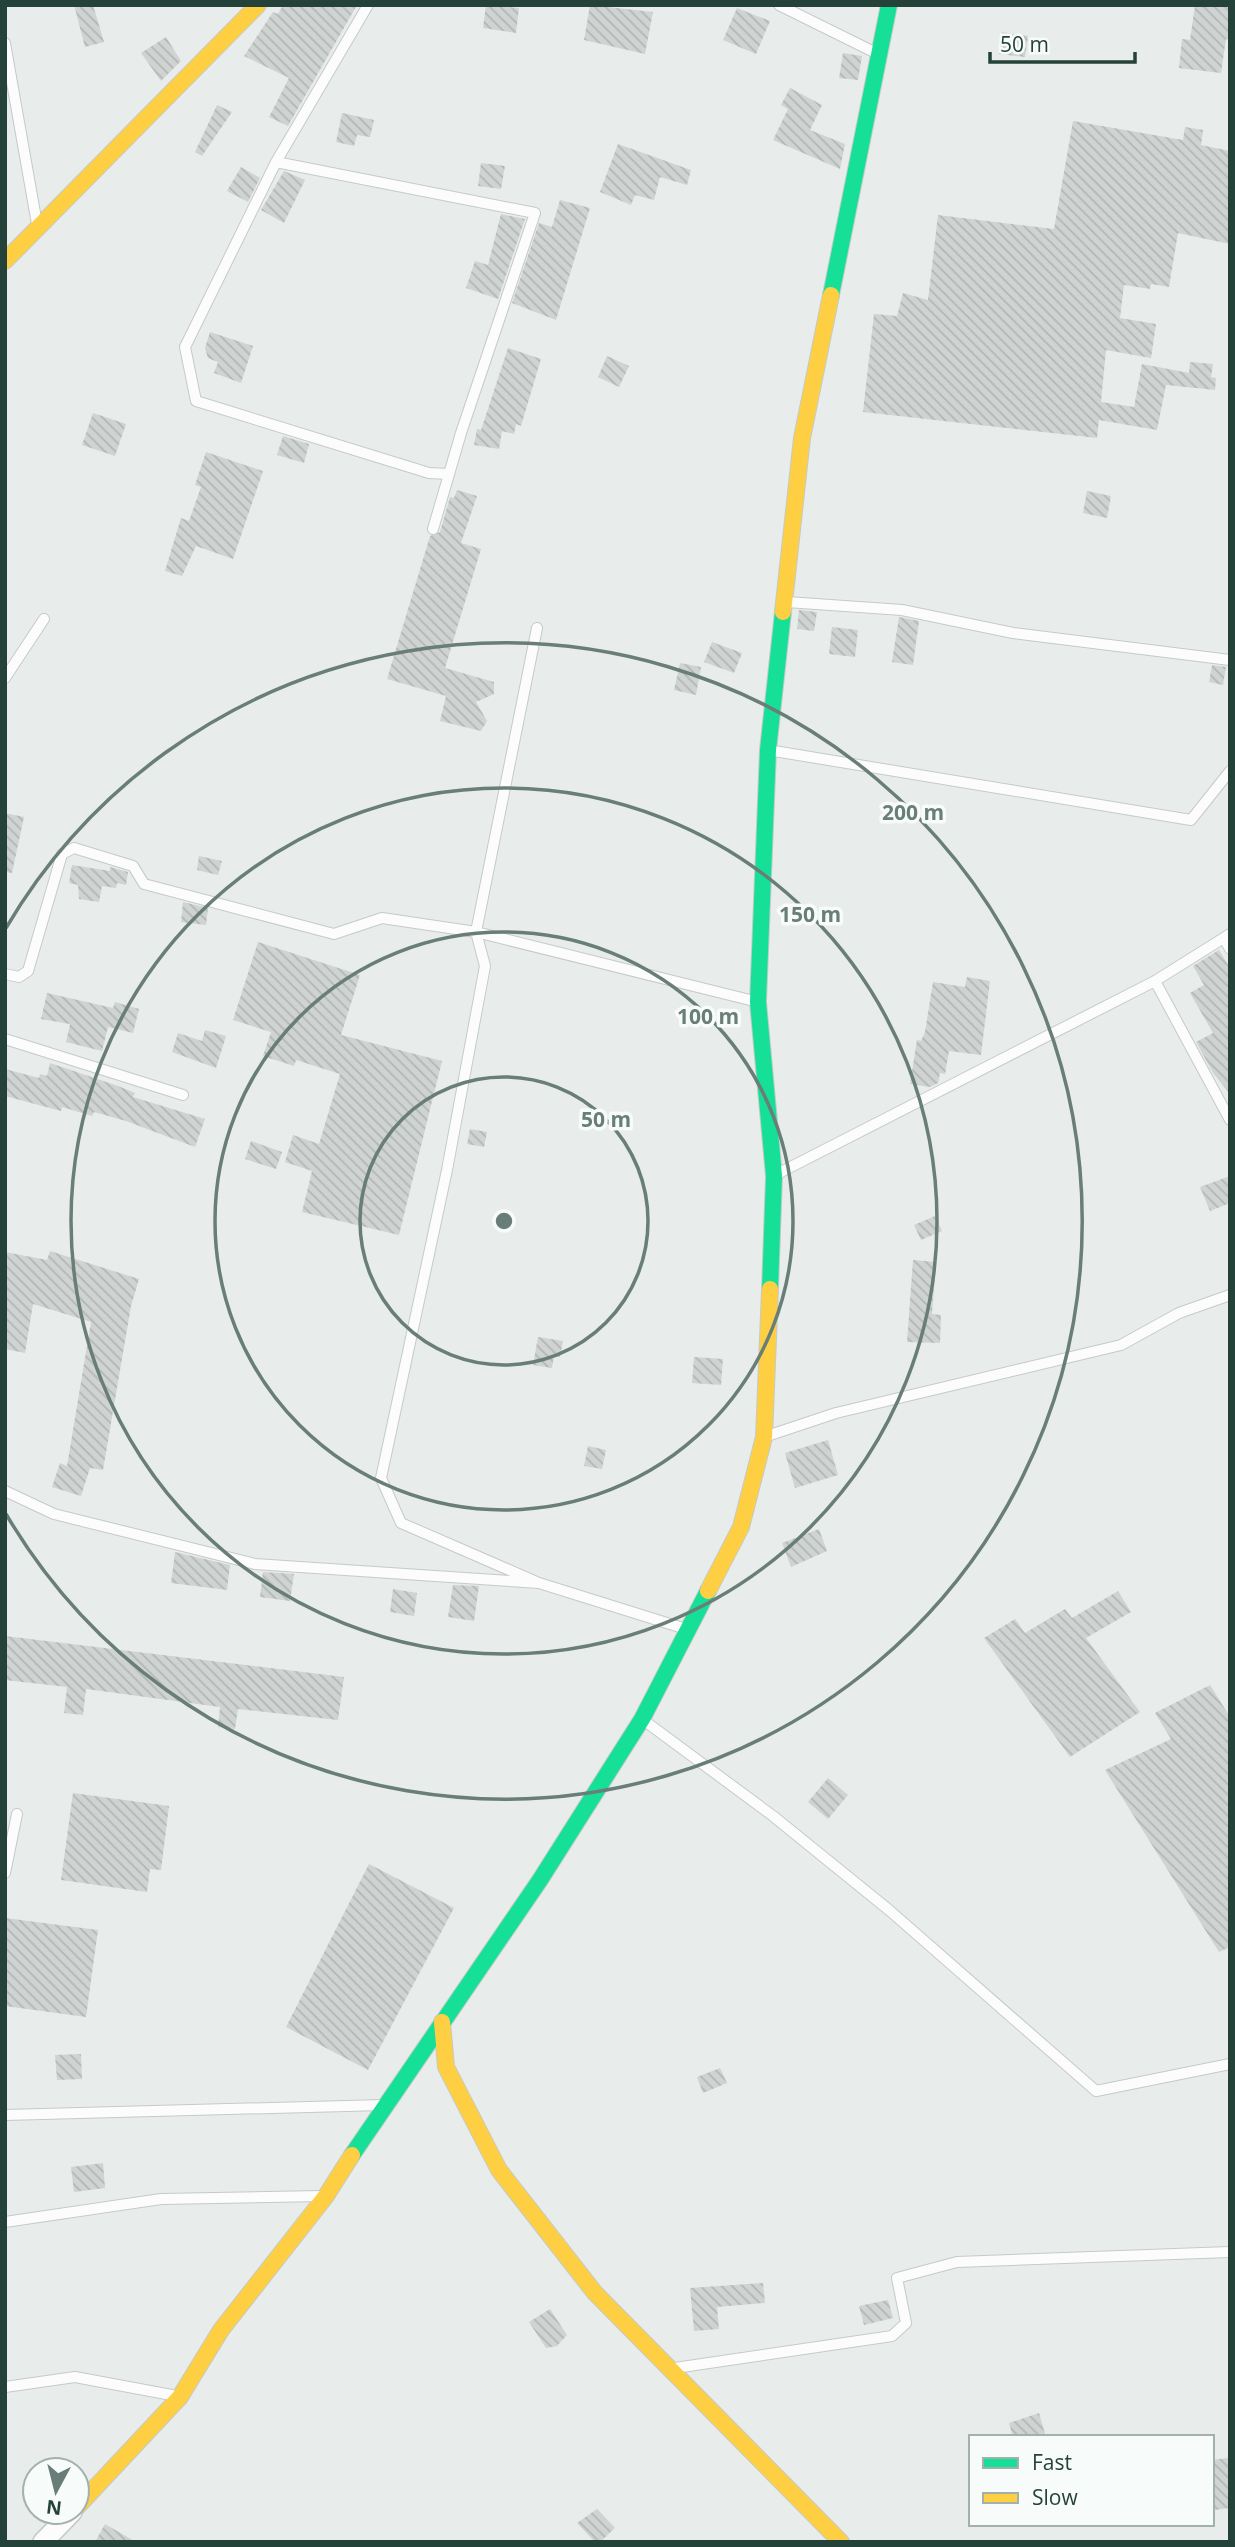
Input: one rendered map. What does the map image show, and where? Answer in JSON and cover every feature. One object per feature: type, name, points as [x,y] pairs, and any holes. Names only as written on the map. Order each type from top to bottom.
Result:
[{"type":"street","points":[[5,261],[258,5]]},
{"type":"street","points":[[91,2492],[180,2397],[221,2330],[326,2196],[385,2105],[540,1880],[642,1719],[741,1527],[764,1437],[774,1176],[758,1002],[768,750],[802,438],[889,5]]},
{"type":"street","points":[[442,2022],[446,2067],[499,2170],[595,2293],[841,2542]]},
{"type":"street","points":[[43,2542],[58,2526]]},
{"type":"lane","points":[[368,5],[276,162],[186,347],[196,401],[429,473],[449,474]]},
{"type":"lane","points":[[779,5],[880,54]]},
{"type":"lane","points":[[5,43],[38,228]]},
{"type":"lane","points":[[276,162],[535,213],[433,529]]},
{"type":"lane","points":[[786,601],[902,610],[1013,633],[1230,660]]},
{"type":"lane","points":[[5,678],[44,619]]},
{"type":"lane","points":[[537,628],[476,932],[485,966],[447,1170],[381,1478],[401,1523],[539,1583],[687,1629]]},
{"type":"lane","points":[[768,750],[1191,820],[1230,771]]},
{"type":"lane","points":[[5,974],[19,977],[28,971],[62,854],[74,848],[133,866],[144,884],[334,934],[382,918],[476,932],[758,1002]]},
{"type":"lane","points":[[774,1176],[1155,981],[1227,936],[1230,949]]},
{"type":"lane","points":[[1155,981],[1230,1121]]},
{"type":"lane","points":[[5,1039],[183,1095]]},
{"type":"lane","points":[[764,1437],[836,1413],[1121,1345],[1179,1313],[1230,1295]]},
{"type":"lane","points":[[5,1491],[54,1514],[255,1564],[539,1583]]},
{"type":"lane","points":[[642,1719],[773,1816],[889,1910],[1096,2091],[1230,2064]]},
{"type":"lane","points":[[5,1873],[17,1814]]},
{"type":"lane","points":[[5,2115],[385,2105]]},
{"type":"lane","points":[[5,2222],[161,2199],[326,2196]]},
{"type":"lane","points":[[671,2369],[892,2336],[906,2323],[897,2278],[957,2262],[1230,2252]]},
{"type":"lane","points":[[5,2387],[75,2377],[180,2397]]},
{"type":"building","points":[[74,5],[93,5],[104,42],[85,47]]},
{"type":"building","points":[[283,5],[357,5],[288,126],[269,117],[289,78],[244,56],[273,12],[278,14]]},
{"type":"building","points":[[486,5],[519,8],[516,33],[483,28]]},
{"type":"building","points":[[590,5],[653,12],[645,54],[584,40]]},
{"type":"building","points":[[1195,5],[1230,5],[1230,40],[1226,39],[1221,73],[1179,68],[1182,39],[1190,40]]},
{"type":"building","points":[[737,8],[770,21],[756,54],[723,40]]},
{"type":"building","points":[[1002,32],[1028,36],[1025,57],[999,54]]},
{"type":"building","points":[[166,37],[181,61],[161,81],[141,53]]},
{"type":"building","points":[[843,53],[862,56],[858,80],[839,78]]},
{"type":"building","points":[[790,88],[822,105],[810,130],[845,144],[840,169],[773,140],[788,109],[781,105]]},
{"type":"building","points":[[217,105],[232,112],[202,156],[195,152]]},
{"type":"building","points":[[342,113],[374,120],[370,137],[357,135],[354,146],[336,142]]},
{"type":"building","points":[[1073,121],[1183,140],[1185,127],[1203,130],[1201,145],[1230,151],[1230,244],[1178,233],[1169,287],[1151,284],[1150,289],[1124,285],[1120,318],[1156,324],[1151,358],[1106,350],[1101,402],[1134,407],[1142,364],[1189,373],[1190,362],[1213,364],[1211,377],[1216,378],[1215,390],[1166,385],[1157,430],[1099,420],[1097,438],[863,412],[874,314],[897,316],[903,293],[928,300],[938,215],[1054,229]]},
{"type":"building","points":[[618,144],[691,170],[687,185],[660,177],[654,200],[635,195],[631,205],[600,192]]},
{"type":"building","points":[[481,163],[505,166],[501,189],[478,186]]},
{"type":"building","points":[[241,167],[260,178],[248,202],[227,191]]},
{"type":"building","points":[[284,171],[305,180],[284,223],[261,210]]},
{"type":"building","points":[[560,200],[590,208],[556,320],[512,303],[539,223],[552,227]]},
{"type":"building","points":[[501,214],[525,219],[498,299],[466,288],[475,261],[488,265]]},
{"type":"building","points":[[210,332],[253,346],[241,383],[214,373],[218,362],[208,358],[205,348]]},
{"type":"building","points":[[508,348],[541,359],[521,426],[516,424],[514,434],[502,431],[499,449],[474,445],[477,429],[481,430]]},
{"type":"building","points":[[607,356],[629,366],[619,387],[598,377]]},
{"type":"building","points":[[93,413],[126,424],[115,456],[82,445]]},
{"type":"building","points":[[283,436],[309,444],[304,463],[277,455]]},
{"type":"building","points":[[206,452],[263,471],[233,559],[196,546],[182,576],[165,571],[181,518],[189,521],[201,487],[195,485]]},
{"type":"building","points":[[457,490],[477,496],[461,543],[481,549],[445,668],[494,682],[494,694],[476,702],[487,721],[481,731],[440,721],[446,696],[387,679],[430,536],[440,532],[450,497],[454,498]]},
{"type":"building","points":[[1087,491],[1111,496],[1107,518],[1083,513]]},
{"type":"building","points":[[799,610],[817,612],[814,631],[797,629]]},
{"type":"building","points":[[899,617],[919,621],[913,665],[892,662]]},
{"type":"building","points":[[832,627],[858,630],[855,657],[829,654]]},
{"type":"building","points":[[712,642],[742,653],[734,673],[704,662]]},
{"type":"building","points":[[680,663],[701,667],[696,695],[674,690]]},
{"type":"building","points":[[1212,665],[1226,667],[1223,685],[1209,682]]},
{"type":"building","points":[[5,813],[24,817],[12,873],[5,872]]},
{"type":"building","points":[[199,856],[222,861],[218,875],[197,870]]},
{"type":"building","points":[[72,865],[110,871],[110,867],[128,872],[126,885],[117,883],[116,888],[102,886],[99,902],[79,899],[78,885],[69,883]]},
{"type":"building","points":[[183,902],[208,908],[206,925],[181,922]]},
{"type":"building","points":[[258,942],[360,975],[341,1035],[442,1061],[399,1235],[302,1212],[312,1171],[285,1162],[293,1135],[319,1144],[340,1074],[296,1060],[294,1066],[263,1056],[271,1032],[233,1020]]},
{"type":"building","points":[[1219,950],[1230,968],[1230,1094],[1213,1073],[1196,1042],[1213,1033],[1190,993],[1204,985],[1193,966]]},
{"type":"building","points":[[967,977],[990,981],[981,1055],[949,1051],[945,1074],[940,1073],[938,1083],[930,1087],[910,1084],[917,1040],[921,1041],[925,1032],[933,982],[965,987]]},
{"type":"building","points":[[47,993],[113,1008],[115,1002],[139,1009],[133,1033],[108,1027],[102,1051],[66,1042],[70,1024],[41,1019]]},
{"type":"building","points":[[205,1030],[226,1036],[216,1068],[172,1052],[178,1033],[202,1041]]},
{"type":"building","points":[[50,1063],[118,1086],[135,1093],[133,1097],[205,1119],[195,1147],[94,1112],[92,1116],[62,1107],[61,1111],[5,1096],[5,1069],[39,1078],[40,1074],[47,1076]]},
{"type":"building","points":[[470,1129],[487,1132],[484,1147],[467,1144]]},
{"type":"building","points":[[251,1141],[282,1152],[276,1169],[245,1159]]},
{"type":"building","points":[[1230,1176],[1230,1203],[1210,1211],[1200,1187]]},
{"type":"building","points":[[935,1216],[942,1231],[921,1240],[914,1225]]},
{"type":"building","points":[[50,1251],[139,1279],[131,1306],[103,1470],[90,1468],[81,1496],[52,1487],[60,1463],[67,1466],[91,1322],[33,1304],[25,1353],[5,1349],[5,1252],[47,1260]]},
{"type":"building","points":[[913,1260],[936,1262],[932,1314],[941,1315],[940,1343],[907,1342]]},
{"type":"building","points":[[538,1337],[563,1341],[560,1357],[554,1355],[552,1368],[533,1365]]},
{"type":"building","points":[[694,1357],[723,1359],[721,1385],[692,1383]]},
{"type":"building","points":[[828,1440],[838,1475],[795,1488],[785,1453]]},
{"type":"building","points":[[588,1446],[606,1450],[602,1469],[584,1466]]},
{"type":"building","points":[[819,1529],[827,1551],[791,1567],[782,1543]]},
{"type":"building","points":[[175,1552],[230,1565],[227,1590],[171,1583]]},
{"type":"building","points":[[263,1572],[294,1574],[290,1601],[260,1597]]},
{"type":"building","points":[[453,1585],[479,1586],[474,1621],[448,1617]]},
{"type":"building","points":[[393,1589],[417,1593],[414,1616],[390,1612]]},
{"type":"building","points":[[1118,1591],[1131,1612],[1086,1638],[1140,1712],[1070,1757],[984,1638],[1015,1619],[1025,1633],[1065,1609],[1072,1618]]},
{"type":"building","points":[[5,1636],[344,1677],[338,1720],[238,1709],[235,1729],[218,1727],[220,1707],[86,1689],[83,1715],[64,1713],[67,1687],[5,1680]]},
{"type":"building","points":[[1210,1685],[1230,1717],[1230,1947],[1219,1952],[1105,1770],[1171,1739],[1155,1713]]},
{"type":"building","points":[[828,1778],[848,1795],[828,1819],[808,1802]]},
{"type":"building","points":[[73,1793],[169,1806],[161,1870],[150,1869],[147,1892],[61,1880]]},
{"type":"building","points":[[369,1864],[454,1908],[368,2070],[286,2027]]},
{"type":"building","points":[[5,1918],[98,1930],[86,2017],[5,2006]]},
{"type":"building","points":[[81,2054],[82,2079],[57,2080],[55,2055]]},
{"type":"building","points":[[720,2068],[727,2083],[703,2093],[697,2077]]},
{"type":"building","points":[[103,2163],[105,2188],[74,2192],[71,2167]]},
{"type":"building","points":[[763,2283],[765,2303],[717,2307],[719,2329],[694,2331],[690,2288]]},
{"type":"building","points":[[888,2300],[893,2318],[864,2325],[859,2306]]},
{"type":"building","points":[[550,2309],[567,2335],[557,2346],[546,2348],[529,2322]]},
{"type":"building","points":[[1039,2413],[1045,2435],[1012,2435],[1009,2423]]},
{"type":"building","points":[[1228,2458],[1230,2508],[1215,2510],[1214,2460]]},
{"type":"building","points":[[597,2509],[615,2528],[600,2542],[595,2542],[577,2523]]},
{"type":"building","points":[[105,2524],[136,2542],[95,2542]]},
{"type":"traffic: fast","points":[[831,295],[889,5]]},
{"type":"traffic: fast","points":[[770,1289],[774,1176],[758,1002],[768,750],[783,612]]},
{"type":"traffic: fast","points":[[352,2155],[540,1880],[642,1719],[708,1591]]},
{"type":"traffic: slow","points":[[5,261],[258,5]]},
{"type":"traffic: slow","points":[[783,612],[802,438],[831,295]]},
{"type":"traffic: slow","points":[[708,1591],[741,1527],[764,1437],[770,1289]]},
{"type":"traffic: slow","points":[[442,2022],[446,2067],[499,2170],[595,2293],[841,2542]]},
{"type":"traffic: slow","points":[[91,2492],[180,2397],[221,2330],[326,2196],[352,2155]]}]
